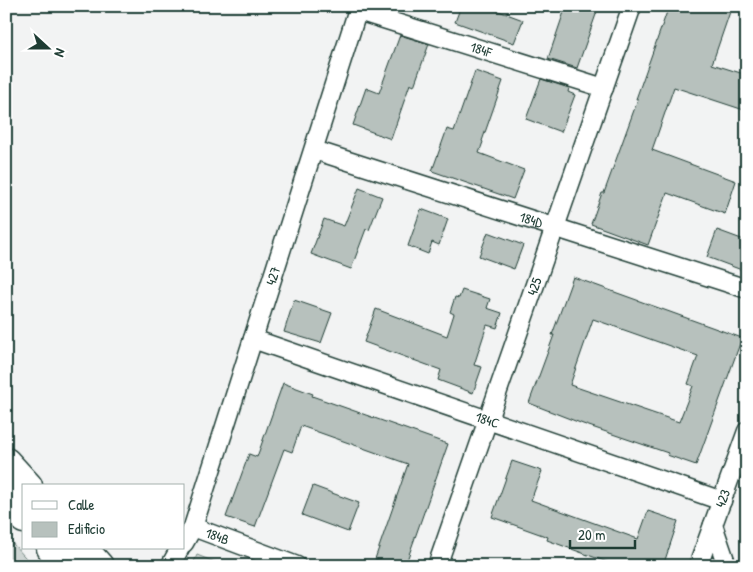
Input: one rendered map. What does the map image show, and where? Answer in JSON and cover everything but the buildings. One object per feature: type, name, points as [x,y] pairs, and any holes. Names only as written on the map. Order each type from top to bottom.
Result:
[{"type":"main road","points":[[6,462],[26,484]]},
{"type":"main road","points":[[6,499],[22,516]]},
{"type":"main road","points":[[53,550],[68,566]]},
{"type":"main road","points":[[85,550],[99,566]]},
{"type":"street","name":"425","points":[[437,566],[632,6]]},
{"type":"street","name":"184F","points":[[358,8],[604,88]]},
{"type":"street","name":"427","points":[[185,541],[193,527],[358,8]]},
{"type":"street","name":"184D","points":[[314,150],[747,289]]},
{"type":"street","name":"184C","points":[[253,339],[722,501]]},
{"type":"street","name":"423","points":[[698,566],[747,431]]},
{"type":"street","points":[[713,525],[727,566]]},
{"type":"street","name":"184B","points":[[193,527],[297,566]]},
{"type":"street","points":[[170,566],[179,550]]},
{"type":"shaded area","points":[[6,536],[33,566],[6,566]]},
{"type":"shaded area","points":[[197,555],[225,566],[192,566]]}]
